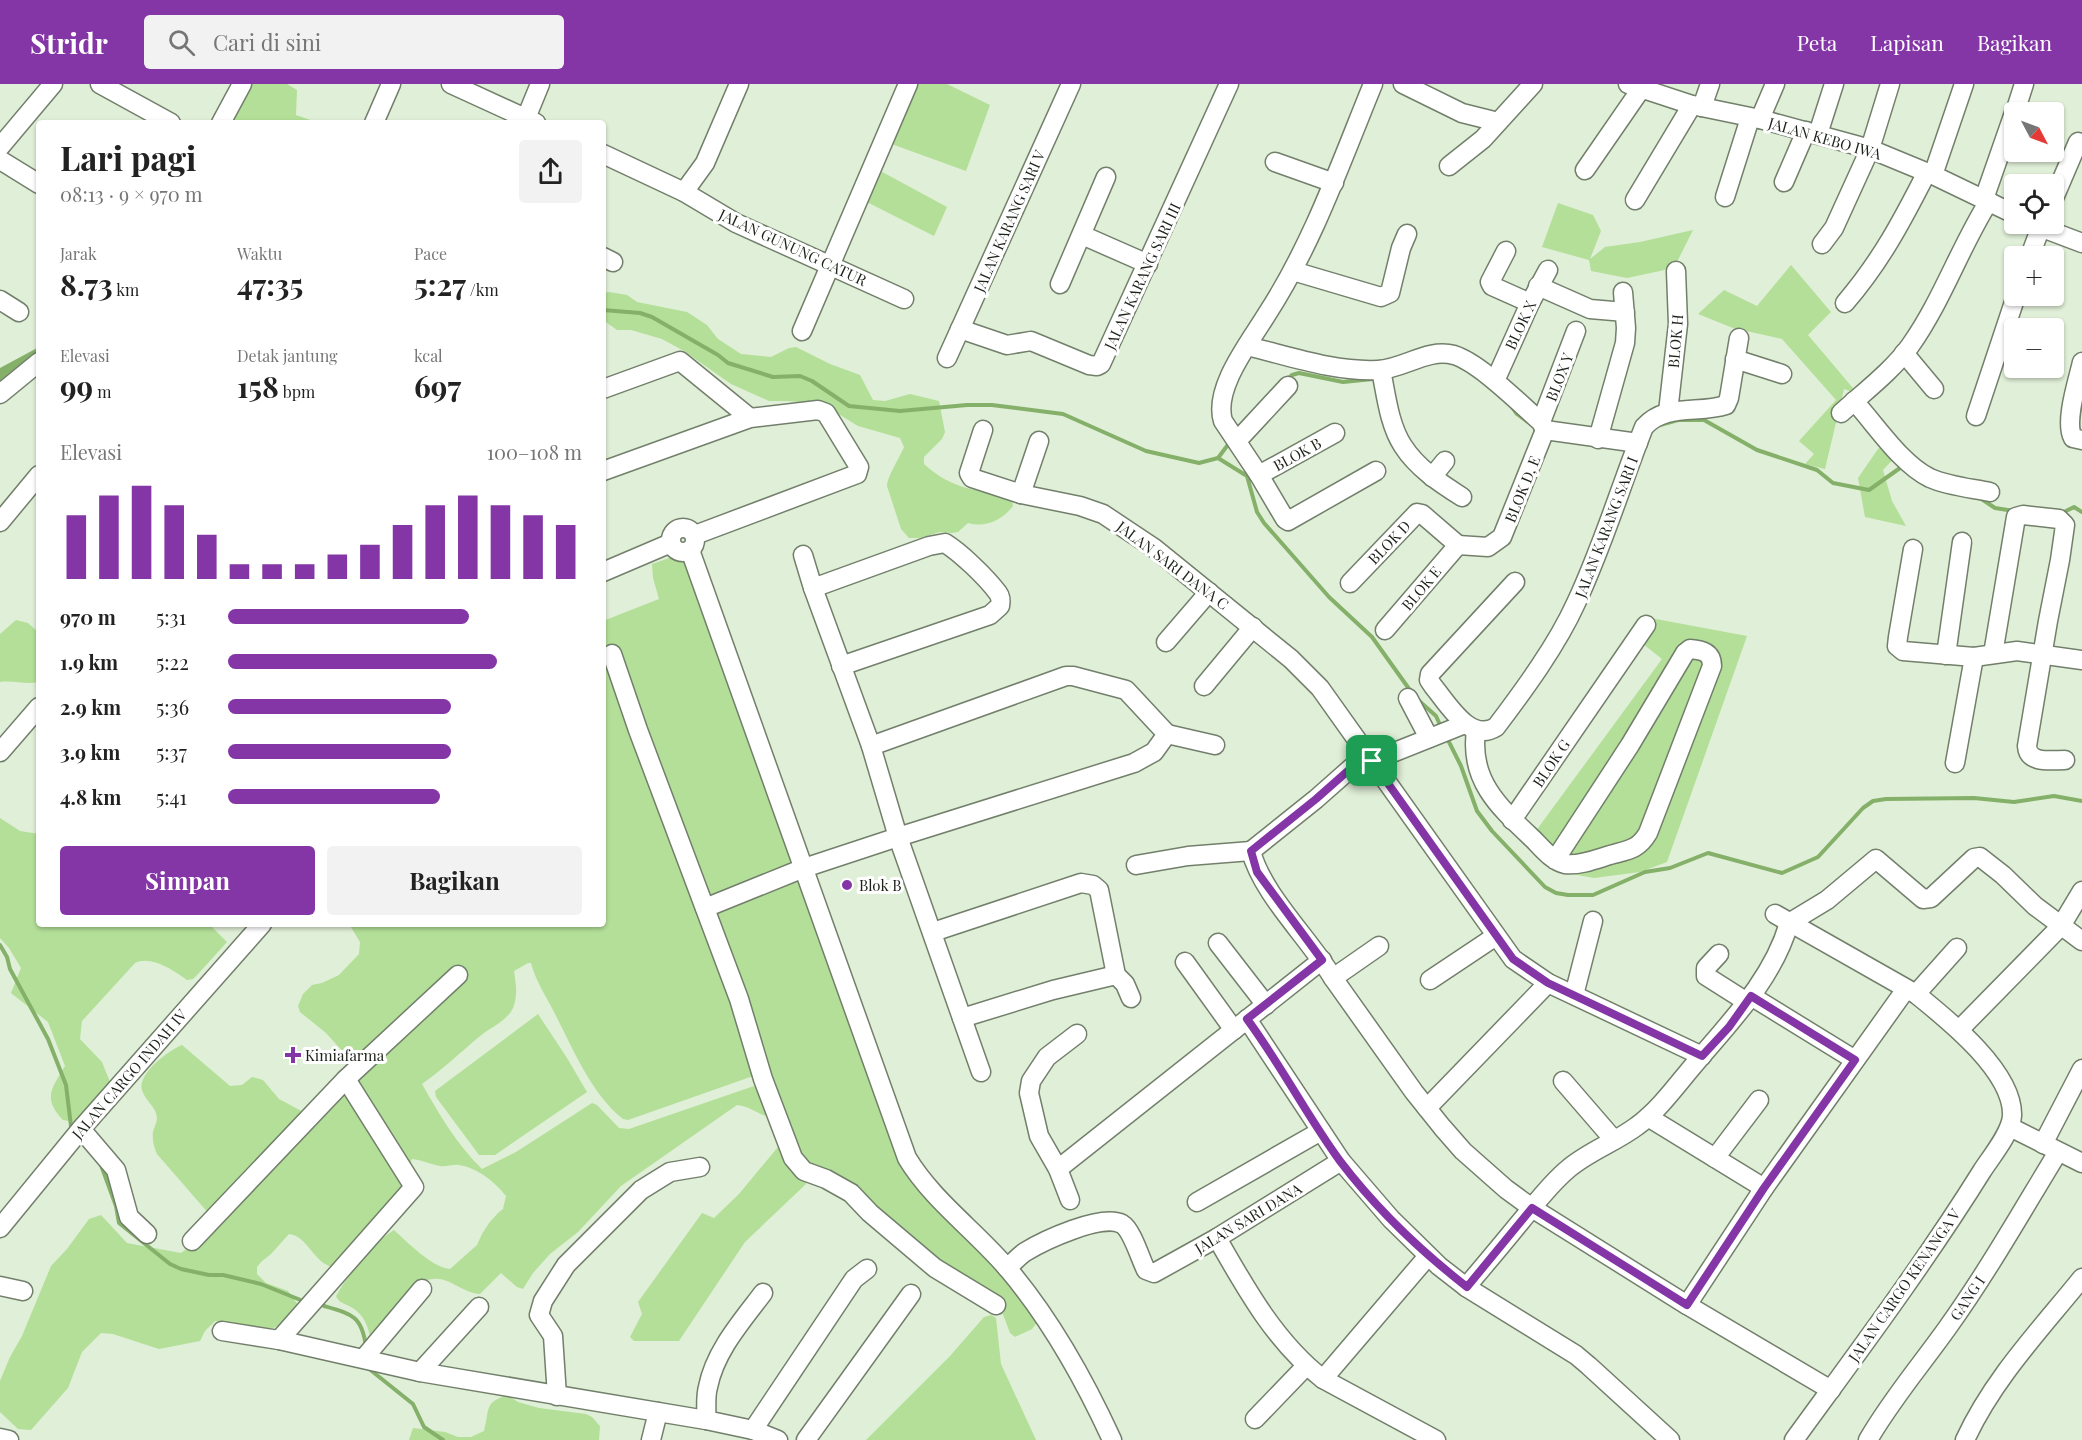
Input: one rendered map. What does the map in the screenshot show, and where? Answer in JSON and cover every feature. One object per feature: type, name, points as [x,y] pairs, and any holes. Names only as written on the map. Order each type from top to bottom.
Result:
[{"type":"street","points":[[0,147],[53,84]]},
{"type":"street","points":[[100,84],[166,120]]},
{"type":"street","points":[[223,120],[242,84]]},
{"type":"street","points":[[375,120],[391,84]]},
{"type":"street","points":[[451,84],[527,120]]},
{"type":"street","points":[[529,120],[540,84]]},
{"type":"street","points":[[684,192],[705,163],[739,84]]},
{"type":"street","points":[[802,331],[908,84]]},
{"type":"street","name":"JALAN KARANG SARI V","points":[[947,358],[1071,84]]},
{"type":"street","name":"JALAN KARANG SARI III","points":[[960,329],[1007,345],[1031,341],[1089,365],[1097,366],[1107,354],[1229,84]]},
{"type":"street","points":[[1373,84],[1334,183],[1293,271],[1229,379],[1220,411],[1223,421],[1288,521],[1376,471]]},
{"type":"street","points":[[1449,166],[1476,146],[1533,84]]},
{"type":"street","points":[[1635,200],[1710,84]]},
{"type":"street","points":[[1725,197],[1755,119],[1775,84]]},
{"type":"street","points":[[1784,182],[1812,133],[1834,84]]},
{"type":"street","points":[[1822,244],[1834,228],[1870,149],[1890,84]]},
{"type":"street","points":[[1845,303],[1869,274],[1930,173],[1964,84]]},
{"type":"street","points":[[2018,102],[2024,84]]},
{"type":"street","points":[[1417,87],[1462,113],[1498,122]]},
{"type":"street","points":[[1585,170],[1641,87]]},
{"type":"street","name":"JALAN KEBO IWA","points":[[1641,87],[1697,106],[1870,149],[1930,173],[2004,209]]},
{"type":"street","points":[[2064,175],[2078,142]]},
{"type":"street","points":[[1990,492],[1945,483],[1917,470],[1848,407],[1904,353],[1929,316],[1987,200],[2004,147]]},
{"type":"street","name":"JALAN GUNUNG CATUR","points":[[606,155],[684,192],[736,223],[904,299]]},
{"type":"street","points":[[0,160],[36,182]]},
{"type":"street","points":[[1275,162],[1334,183]]},
{"type":"street","points":[[1060,284],[1106,177]]},
{"type":"street","points":[[1293,271],[1381,297],[1386,296],[1390,293],[1401,248],[1407,234]]},
{"type":"street","points":[[2060,234],[2082,243]]},
{"type":"street","points":[[1082,235],[1148,264]]},
{"type":"street","points":[[1506,251],[1490,282],[1492,286],[1534,294],[1590,309],[1626,312]]},
{"type":"street","name":"BLOK X","points":[[1495,381],[1534,294],[1548,270]]},
{"type":"street","name":"BLOK H","points":[[1668,412],[1678,324],[1676,271]]},
{"type":"street","points":[[1598,439],[1625,343],[1626,312],[1623,292]]},
{"type":"street","points":[[0,300],[19,312]]},
{"type":"street","points":[[1976,416],[2013,306]]},
{"type":"street","name":"BLOX Y","points":[[1543,426],[1576,331]]},
{"type":"street","points":[[1638,443],[1644,427],[1651,419],[1668,412],[1726,405],[1739,338]]},
{"type":"street","points":[[1247,346],[1321,364],[1357,370],[1381,370],[1426,355],[1454,355],[1495,381],[1543,426]]},
{"type":"street","points":[[1904,353],[1934,388]]},
{"type":"street","points":[[1735,359],[1782,374]]},
{"type":"street","points":[[606,388],[680,361],[750,418]]},
{"type":"street","points":[[2082,362],[2072,407],[2070,433],[2073,438],[2082,440]]},
{"type":"street","points":[[0,394],[36,364]]},
{"type":"street","points":[[1381,370],[1394,425],[1402,445],[1432,477],[1462,497]]},
{"type":"street","points":[[1237,441],[1288,386]]},
{"type":"street","points":[[606,470],[750,418],[818,410],[824,412],[860,470],[854,475],[692,543],[679,551],[671,543],[606,571]]},
{"type":"street","name":"JALAN KARANG SARI I","points":[[1251,851],[1370,757],[1454,730],[1489,731],[1496,727],[1559,635],[1575,605],[1597,555],[1638,443],[1598,439],[1543,426]]},
{"type":"street","name":"BLOK D, E","points":[[1458,545],[1488,548],[1502,537],[1543,426]]},
{"type":"street","name":"JALAN SARI DANA C","points":[[983,430],[969,473],[972,478],[1021,494],[1080,506],[1103,514],[1154,548],[1305,672],[1320,688],[1513,959],[1548,983],[1702,1056]]},
{"type":"street","name":"BLOK B","points":[[1259,475],[1335,433]]},
{"type":"street","points":[[1021,494],[1039,441]]},
{"type":"street","points":[[1432,477],[1445,461]]},
{"type":"street","points":[[0,522],[36,480]]},
{"type":"street","name":"BLOK D","points":[[1350,583],[1417,513],[1422,514],[1458,545]]},
{"type":"street","points":[[1993,654],[2016,517],[2019,515],[2055,518],[2062,521],[2065,525],[2060,560],[2048,621],[2028,752],[2036,759],[2065,760]]},
{"type":"street","points":[[1946,655],[1962,542]]},
{"type":"street","points":[[692,543],[907,1158],[924,1184],[1007,1268],[1045,1316],[1088,1389],[1112,1440]]},
{"type":"street","points":[[813,588],[929,546],[945,543],[954,549],[998,593],[1001,599],[1000,606],[990,615],[841,666]]},
{"type":"street","name":"BLOK E","points":[[1385,630],[1458,545]]},
{"type":"street","points":[[1913,549],[1898,646],[1903,651],[1974,657],[2017,651],[2082,660]]},
{"type":"street","points":[[803,555],[871,746],[898,837],[981,1072]]},
{"type":"street","points":[[1454,730],[1429,680],[1430,674],[1515,582]]},
{"type":"street","points":[[1166,642],[1209,592]]},
{"type":"street","name":"BLOK G","points":[[1512,820],[1646,625]]},
{"type":"street","points":[[1204,686],[1253,627]]},
{"type":"street","points":[[1407,698],[1474,744],[1480,774],[1489,793],[1512,820],[1555,860],[1566,864],[1578,863],[1637,847],[1643,842],[1712,666],[1712,658],[1709,654],[1690,649],[1685,653],[1630,745],[1555,860]]},
{"type":"street","points":[[612,654],[638,730],[739,999],[763,1079],[793,1158],[804,1170],[851,1193],[870,1213],[935,1268],[996,1305]]},
{"type":"street","points":[[1957,755],[1974,657]]},
{"type":"street","points":[[871,746],[1066,676],[1126,690],[1167,734],[1215,745]]},
{"type":"street","points":[[0,752],[36,710]]},
{"type":"street","points":[[705,909],[804,868],[1134,763],[1154,752],[1167,734]]},
{"type":"street","points":[[1136,865],[1188,856],[1251,851],[1257,872],[1427,1108],[1463,1150],[1506,1189],[1532,1208],[1687,1305],[1830,1390]]},
{"type":"street","points":[[1782,918],[1827,900],[1876,859],[1923,899],[1931,898],[1974,858],[1980,857],[2035,906],[2082,941]]},
{"type":"street","points":[[933,932],[1081,883],[1088,883],[1099,890],[1116,975],[1125,984],[1131,998]]},
{"type":"street","points":[[1959,1030],[2061,926],[2082,891]]},
{"type":"street","points":[[1782,918],[1911,991],[1959,1030],[1995,1071],[2007,1091],[2012,1114],[2010,1127],[2082,1162]]},
{"type":"street","points":[[1467,1287],[1532,1208],[1568,1169],[1637,1127],[1729,1027],[1781,946],[1782,918]]},
{"type":"street","points":[[1574,995],[1593,921]]},
{"type":"street","name":"JALAN CARGO INDAH IV","points":[[0,1228],[81,1129],[259,927]]},
{"type":"street","points":[[1430,980],[1496,936]]},
{"type":"street","points":[[1218,943],[1266,1005]]},
{"type":"street","points":[[1333,978],[1378,946]]},
{"type":"street","points":[[1687,1305],[1764,1188],[1855,1060],[1911,991],[1958,948]]},
{"type":"street","points":[[1719,954],[1706,968],[1706,976],[1855,1060]]},
{"type":"street","points":[[1058,1169],[1322,960]]},
{"type":"street","points":[[1185,962],[1241,1024],[1341,1161],[1391,1219],[1428,1256],[1467,1287],[1576,1356],[1602,1376],[1670,1440]]},
{"type":"street","points":[[192,1241],[346,1079],[458,975]]},
{"type":"street","points":[[962,1018],[1053,990],[1116,975]]},
{"type":"street","points":[[1427,1108],[1548,983]]},
{"type":"street","points":[[1070,1200],[1058,1169],[1039,1136],[1029,1093],[1034,1075],[1047,1057],[1077,1034]]},
{"type":"street","name":"GANG I","points":[[1868,1440],[1982,1276],[2050,1148],[2082,1069]]},
{"type":"street","points":[[279,1340],[414,1187],[346,1079]]},
{"type":"street","points":[[1563,1081],[1614,1140]]},
{"type":"street","points":[[1715,1158],[1759,1100]]},
{"type":"street","points":[[1648,1117],[1764,1188]]},
{"type":"street","name":"JALAN CARGO KENANGA V","points":[[1794,1440],[1928,1253],[2010,1127]]},
{"type":"street","points":[[81,1129],[116,1170],[129,1217],[147,1234]]},
{"type":"street","points":[[1197,1203],[1321,1131]]},
{"type":"street","name":"JALAN SARI DANA","points":[[1007,1268],[1025,1252],[1084,1225],[1119,1223],[1128,1231],[1146,1269],[1154,1273],[1217,1238],[1341,1161]]},
{"type":"street","points":[[557,1396],[553,1336],[539,1315],[543,1301],[566,1265],[641,1190],[670,1172],[699,1167]]},
{"type":"street","points":[[1217,1238],[1260,1311],[1306,1366],[1323,1379],[1436,1440]]},
{"type":"street","points":[[1323,1379],[1428,1256]]},
{"type":"street","points":[[753,1430],[854,1280],[867,1269]]},
{"type":"street","points":[[1965,1440],[1977,1413],[1995,1385],[2082,1278]]},
{"type":"street","points":[[0,1286],[23,1291]]},
{"type":"street","points":[[364,1358],[422,1289]]},
{"type":"street","points":[[706,1420],[707,1388],[714,1366],[727,1342],[763,1293]]},
{"type":"street","points":[[806,1440],[911,1294]]},
{"type":"street","points":[[420,1372],[479,1306]]},
{"type":"street","points":[[222,1331],[279,1340],[420,1372],[706,1420],[753,1430],[778,1440]]},
{"type":"street","points":[[1255,1419],[1306,1366]]},
{"type":"street","points":[[651,1440],[658,1412]]},
{"type":"street","points":[[0,1438],[9,1440]]},
{"type":"shaded area","points":[[232,84],[287,84],[297,90],[296,115],[310,120],[216,120]]},
{"type":"shaded area","points":[[905,84],[947,84],[990,105],[966,171],[886,142]]},
{"type":"shaded area","points":[[873,167],[947,207],[934,236],[857,197]]},
{"type":"shaded area","points":[[1558,203],[1593,215],[1601,231],[1590,259],[1605,247],[1693,230],[1674,268],[1627,278],[1591,271],[1589,260],[1542,247]]},
{"type":"shaded area","points":[[1791,265],[1831,312],[1808,335],[1858,394],[1844,389],[1825,469],[1805,464],[1814,454],[1799,441],[1836,400],[1782,339],[1733,328],[1698,314],[1724,290],[1757,306]]},
{"type":"shaded area","points":[[606,292],[627,295],[637,302],[687,312],[707,325],[718,339],[741,354],[771,357],[796,347],[830,364],[860,375],[873,400],[885,401],[910,394],[939,401],[945,432],[942,439],[924,457],[924,464],[943,478],[963,487],[1008,495],[1013,506],[999,519],[987,524],[968,523],[958,532],[940,532],[920,538],[909,538],[901,529],[887,486],[891,472],[904,447],[900,438],[858,426],[832,410],[814,404],[769,401],[731,384],[684,351],[662,339],[631,330],[617,330],[606,322]]},
{"type":"shaded area","points":[[36,349],[36,362],[0,387],[0,368]]},
{"type":"shaded area","points":[[1892,437],[1899,453],[1883,470],[1892,501],[1906,526],[1865,517],[1858,478],[1878,449]]},
{"type":"shaded area","points":[[678,555],[688,566],[899,1162],[919,1188],[1002,1272],[1039,1320],[1032,1329],[1015,1337],[1010,1333],[998,1301],[976,1289],[807,1167],[756,1075],[628,1120],[623,1119],[591,1083],[540,987],[531,963],[528,963],[514,971],[516,999],[507,1017],[422,1084],[442,1118],[482,1169],[516,1152],[592,1103],[597,1105],[619,1128],[629,1129],[754,1086],[765,1099],[771,1117],[737,1105],[621,1186],[578,1232],[550,1254],[533,1273],[523,1289],[517,1287],[501,1273],[480,1294],[440,1279],[425,1281],[370,1337],[360,1314],[340,1302],[336,1296],[354,1269],[378,1242],[394,1230],[428,1259],[443,1268],[450,1269],[477,1245],[489,1223],[503,1209],[506,1196],[479,1172],[459,1165],[440,1166],[412,1159],[403,1181],[403,1188],[333,1267],[320,1260],[301,1239],[289,1234],[257,1267],[257,1274],[266,1283],[288,1291],[298,1305],[280,1324],[273,1328],[260,1329],[215,1321],[205,1331],[200,1341],[159,1349],[113,1334],[101,1333],[82,1352],[68,1388],[31,1430],[18,1429],[0,1412],[0,1381],[22,1336],[51,1266],[89,1219],[101,1215],[127,1243],[181,1253],[203,1237],[210,1215],[157,1154],[154,1143],[156,1114],[143,1094],[142,1084],[149,1070],[162,1057],[182,1045],[230,1086],[242,1085],[252,1077],[263,1080],[279,1099],[305,1113],[354,1064],[326,1033],[300,1012],[298,1006],[303,994],[312,985],[339,975],[359,954],[360,942],[351,927],[606,927],[606,620],[659,599],[652,564]]},
{"type":"shaded area","points":[[1645,617],[1747,636],[1667,862],[1640,872],[1594,878],[1560,872],[1530,839],[1662,659],[1638,640]]},
{"type":"shaded area","points":[[16,620],[28,623],[36,630],[36,682],[0,682],[0,634]]},
{"type":"shaded area","points":[[0,818],[20,831],[36,834],[36,927],[212,927],[227,942],[193,979],[187,980],[155,962],[135,963],[82,1021],[80,1039],[102,1062],[110,1082],[82,1117],[75,1122],[63,1120],[53,1105],[51,1093],[65,1066],[48,1022],[11,993],[21,968],[0,938]]},
{"type":"shaded area","points":[[538,1014],[587,1092],[495,1155],[479,1155],[436,1097],[435,1091]]},
{"type":"shaded area","points":[[778,1147],[784,1148],[806,1184],[745,1242],[679,1341],[634,1341],[630,1337],[642,1314],[638,1302],[702,1213],[714,1218],[739,1194]]},
{"type":"shaded area","points":[[991,1315],[996,1318],[1001,1364],[1036,1440],[866,1440],[950,1356],[984,1317]]},
{"type":"shaded area","points":[[507,1395],[518,1402],[539,1408],[586,1414],[600,1426],[599,1440],[409,1440],[413,1428],[445,1432],[458,1437],[471,1437],[484,1431],[491,1404]]},
{"type":"waterway","points":[[606,310],[640,313],[652,317],[728,363],[773,377],[800,376],[812,381],[849,406],[900,411],[992,405],[1063,414],[1146,451],[1199,463],[1218,458],[1230,442]]},
{"type":"waterway","points":[[1288,379],[1299,373],[1343,382],[1373,379]]},
{"type":"waterway","points":[[1512,407],[1528,422]]},
{"type":"waterway","points":[[1660,425],[1678,420],[1704,420],[1757,450],[1817,470],[1833,483],[1869,490],[1900,468],[1904,468]]},
{"type":"waterway","points":[[1218,458],[1247,476],[1257,512],[1264,523],[1329,597],[1372,637],[1412,693]]},
{"type":"waterway","points":[[1980,498],[1995,508],[2014,511]]},
{"type":"waterway","points":[[2062,513],[2074,507],[2082,512]]},
{"type":"waterway","points":[[1417,699],[1436,716],[1441,727]]},
{"type":"waterway","points":[[1446,736],[1461,766],[1477,811],[1492,831],[1545,887],[1556,893],[1568,895],[1593,895],[1645,872],[1670,868],[1708,853],[1782,873],[1818,857],[1863,808],[1873,801],[1974,798],[2014,802],[2054,796],[2082,801]]},
{"type":"waterway","points":[[0,945],[7,957],[10,969],[48,1039],[66,1085],[71,1126]]},
{"type":"waterway","points":[[101,1165],[116,1206],[119,1223],[170,1264],[181,1269],[209,1275],[223,1275],[261,1284],[303,1301]]},
{"type":"waterway","points":[[324,1306],[342,1311],[354,1318],[362,1329],[366,1347]]},
{"type":"waterway","points":[[368,1368],[413,1404],[424,1427],[443,1440]]},
{"type":"place","name":"Blok B","points":[[847,885]]},
{"type":"place","name":"Kimiafarma","points":[[293,1055]]},
{"type":"route","points":[[1367,754],[1372,761],[1513,959],[1548,983],[1702,1056],[1729,1027],[1751,996],[1855,1060],[1764,1188],[1687,1305],[1532,1208],[1467,1287],[1439,1266],[1391,1219],[1341,1161],[1247,1019],[1322,960],[1257,872],[1251,851],[1316,799],[1367,754]]}]
